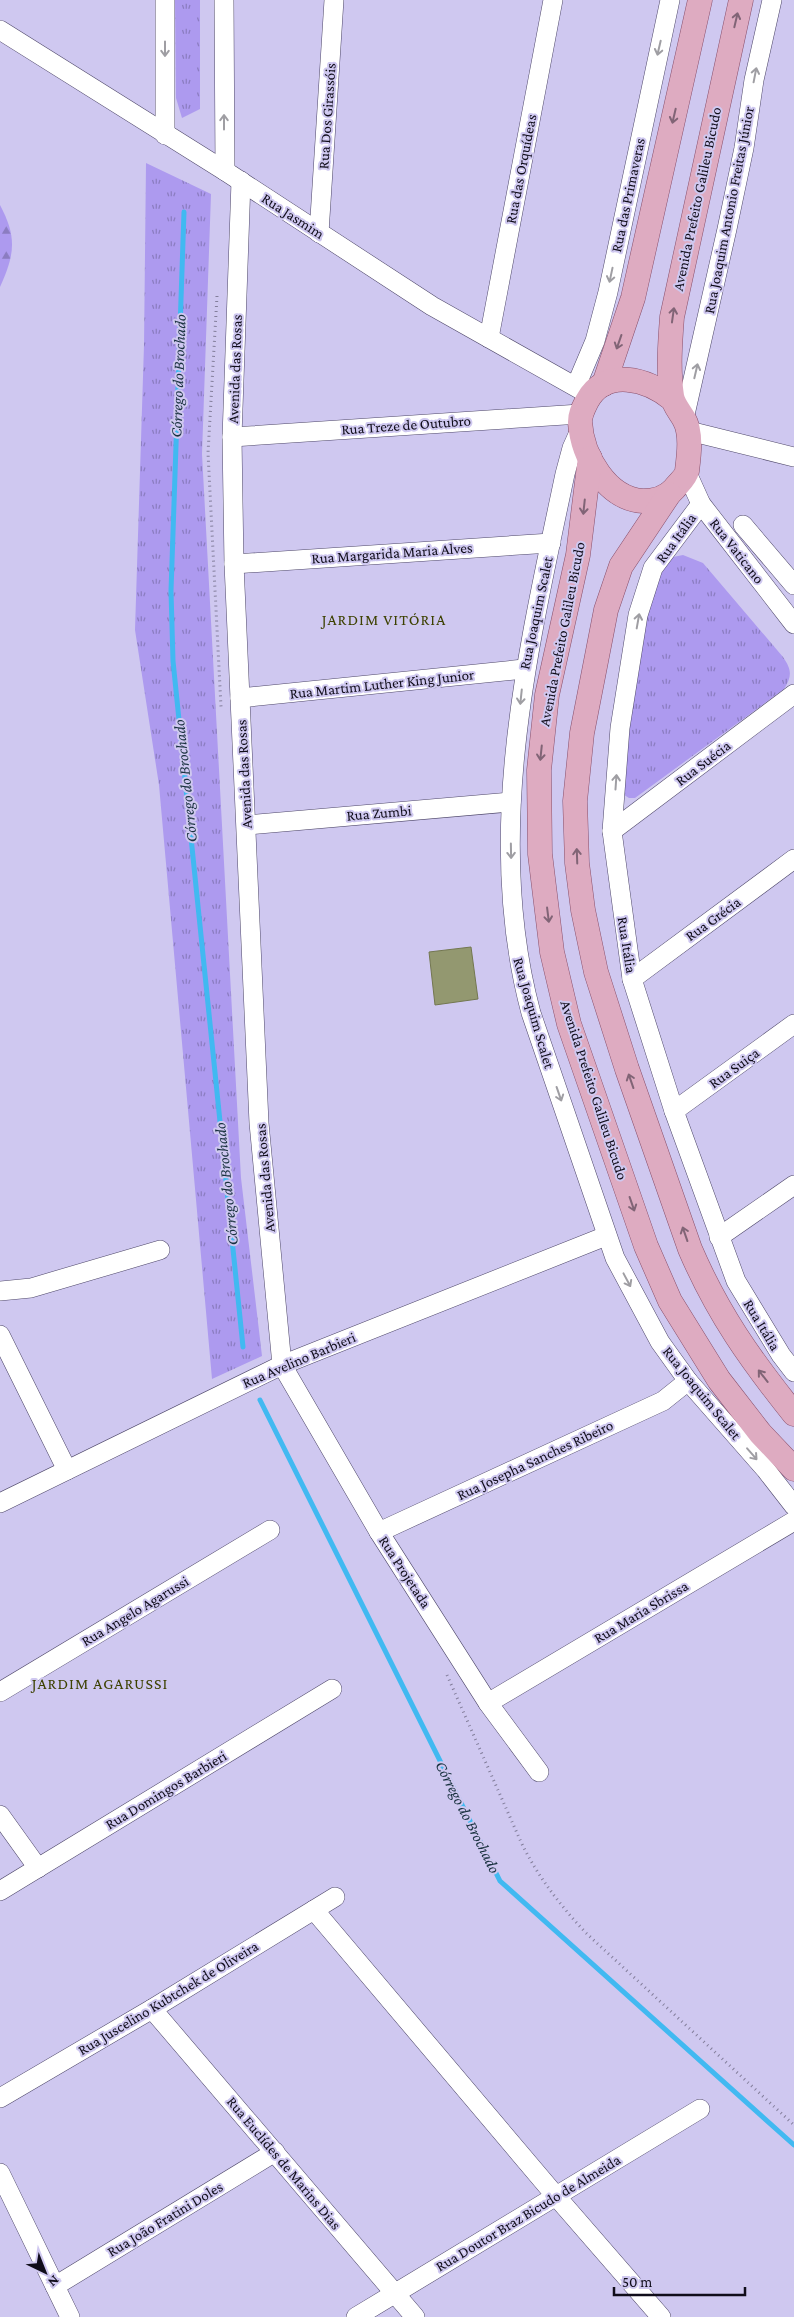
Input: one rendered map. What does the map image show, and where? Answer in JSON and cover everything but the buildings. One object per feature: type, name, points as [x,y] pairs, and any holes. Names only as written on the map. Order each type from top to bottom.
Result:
[{"type":"main road","points":[[669,494],[652,501],[632,500],[614,491],[599,474],[590,458],[586,401],[633,298],[700,0]]},
{"type":"main road","name":"Avenida Prefeito Galileu Bicudo","points":[[672,399],[670,359],[672,317],[740,0]]},
{"type":"main road","points":[[586,401],[619,379],[637,381],[661,390],[672,399],[687,425],[687,473],[669,494],[621,566],[606,610],[582,733],[575,801],[577,864],[583,910],[596,972],[612,1024],[690,1249],[705,1284],[730,1329],[794,1414]]},
{"type":"main road","name":"Avenida Prefeito Galileu Bicudo","points":[[590,458],[578,555],[547,696],[539,770],[540,854],[552,952],[569,1024],[646,1246],[670,1301],[719,1380],[760,1433],[794,1469]]},
{"type":"street","points":[[165,0],[166,135]]},
{"type":"street","points":[[224,0],[225,171]]},
{"type":"street","name":"Rua Dos Girassóis","points":[[319,233],[334,0]]},
{"type":"street","name":"Rua das Orquídeas","points":[[489,338],[553,0]]},
{"type":"street","name":"Rua das Primaveras","points":[[586,401],[595,341],[608,292],[670,0]]},
{"type":"street","name":"Rua Joaquim Antonio Freitas Júnior","points":[[687,425],[727,229],[754,80],[772,0]]},
{"type":"street","name":"Rua Jasmim","points":[[0,30],[225,171],[432,306],[489,338],[586,401]]},
{"type":"street","name":"Avenida das Rosas","points":[[241,182],[232,437],[234,564],[259,1123],[282,1365]]},
{"type":"street","name":"Rua Treze de Outubro","points":[[232,437],[586,401]]},
{"type":"street","name":"Rua Joaquim Scalet","points":[[586,401],[564,474],[524,669],[511,802],[512,879],[520,972],[531,1013],[615,1258],[660,1342],[688,1380],[766,1470],[794,1506]]},
{"type":"street","points":[[687,425],[794,454]]},
{"type":"street","name":"Rua Vaticano","points":[[687,473],[701,504],[794,624]]},
{"type":"street","name":"Rua Itália","points":[[701,504],[653,568],[638,615],[620,728],[612,831],[632,978],[674,1111],[736,1281],[787,1351],[794,1372]]},
{"type":"street","points":[[743,525],[794,585]]},
{"type":"street","name":"Rua Margarida Maria Alves","points":[[234,564],[551,543]]},
{"type":"street","name":"Rua Martim Luther King Junior","points":[[240,698],[524,669]]},
{"type":"street","name":"Rua Suécia","points":[[612,831],[794,694]]},
{"type":"street","name":"Rua Zumbi","points":[[247,825],[511,802]]},
{"type":"street","name":"Rua Grécia","points":[[632,978],[794,859]]},
{"type":"street","name":"Rua Suiça","points":[[674,1111],[794,1024]]},
{"type":"street","points":[[719,1237],[794,1185]]},
{"type":"street","name":"Rua Avelino Barbieri","points":[[0,1503],[282,1365],[606,1236]]},
{"type":"street","points":[[0,1291],[31,1288],[160,1250]]},
{"type":"street","points":[[0,1335],[67,1470]]},
{"type":"street","name":"Rua Projetada","points":[[282,1365],[378,1532],[488,1702],[539,1772]]},
{"type":"street","name":"Rua Josepha Sanches Ribeiro","points":[[378,1532],[663,1401],[688,1380]]},
{"type":"street","name":"Rua Maria Sbrissa","points":[[488,1702],[794,1521]]},
{"type":"street","name":"Rua Angelo Agarussi","points":[[0,1692],[270,1530]]},
{"type":"street","name":"Rua Domingos Barbieri","points":[[0,1891],[332,1689]]},
{"type":"street","points":[[0,1815],[38,1868]]},
{"type":"street","name":"Rua Juscelino Kubtchek de Oliveira","points":[[0,2098],[152,2009],[335,1897]]},
{"type":"street","points":[[314,1910],[555,2195],[662,2317]]},
{"type":"street","name":"Rua Euclídes de Marins Dias","points":[[152,2009],[415,2317]]},
{"type":"street","name":"Rua Doutor Braz Bicudo de Almeida","points":[[356,2317],[700,2109]]},
{"type":"street","name":"Rua João Fratini Doles","points":[[55,2286],[275,2152]]},
{"type":"street","points":[[0,2173],[70,2317]]},
{"type":"path","points":[[218,288],[208,453],[221,711]]},
{"type":"path","points":[[444,1668],[534,1869],[560,1906],[586,1933],[794,2124]]},
{"type":"green space","points":[[175,0],[200,0],[200,109],[182,118],[176,98]]},
{"type":"green space","points":[[146,163],[211,194],[202,454],[241,1178],[262,1356],[212,1379],[159,785],[135,630],[144,345]]},
{"type":"green space","points":[[0,205],[9,227],[12,246],[9,265],[0,287]]},
{"type":"green space","points":[[683,555],[703,563],[783,657],[788,666],[790,677],[784,689],[635,798],[629,798],[621,793],[621,781],[645,618],[654,587],[668,558]]},
{"type":"waterway","name":"Córrego do Brochado","points":[[184,212],[171,591],[173,661],[243,1347]]},
{"type":"waterway","name":"Córrego do Brochado","points":[[260,1400],[500,1881],[794,2145]]},
{"type":"district","name":"JARDIM VITÓRIA","points":[[384,619]]},
{"type":"district","name":"JARDIM AGARUSSI","points":[[100,1683]]}]
